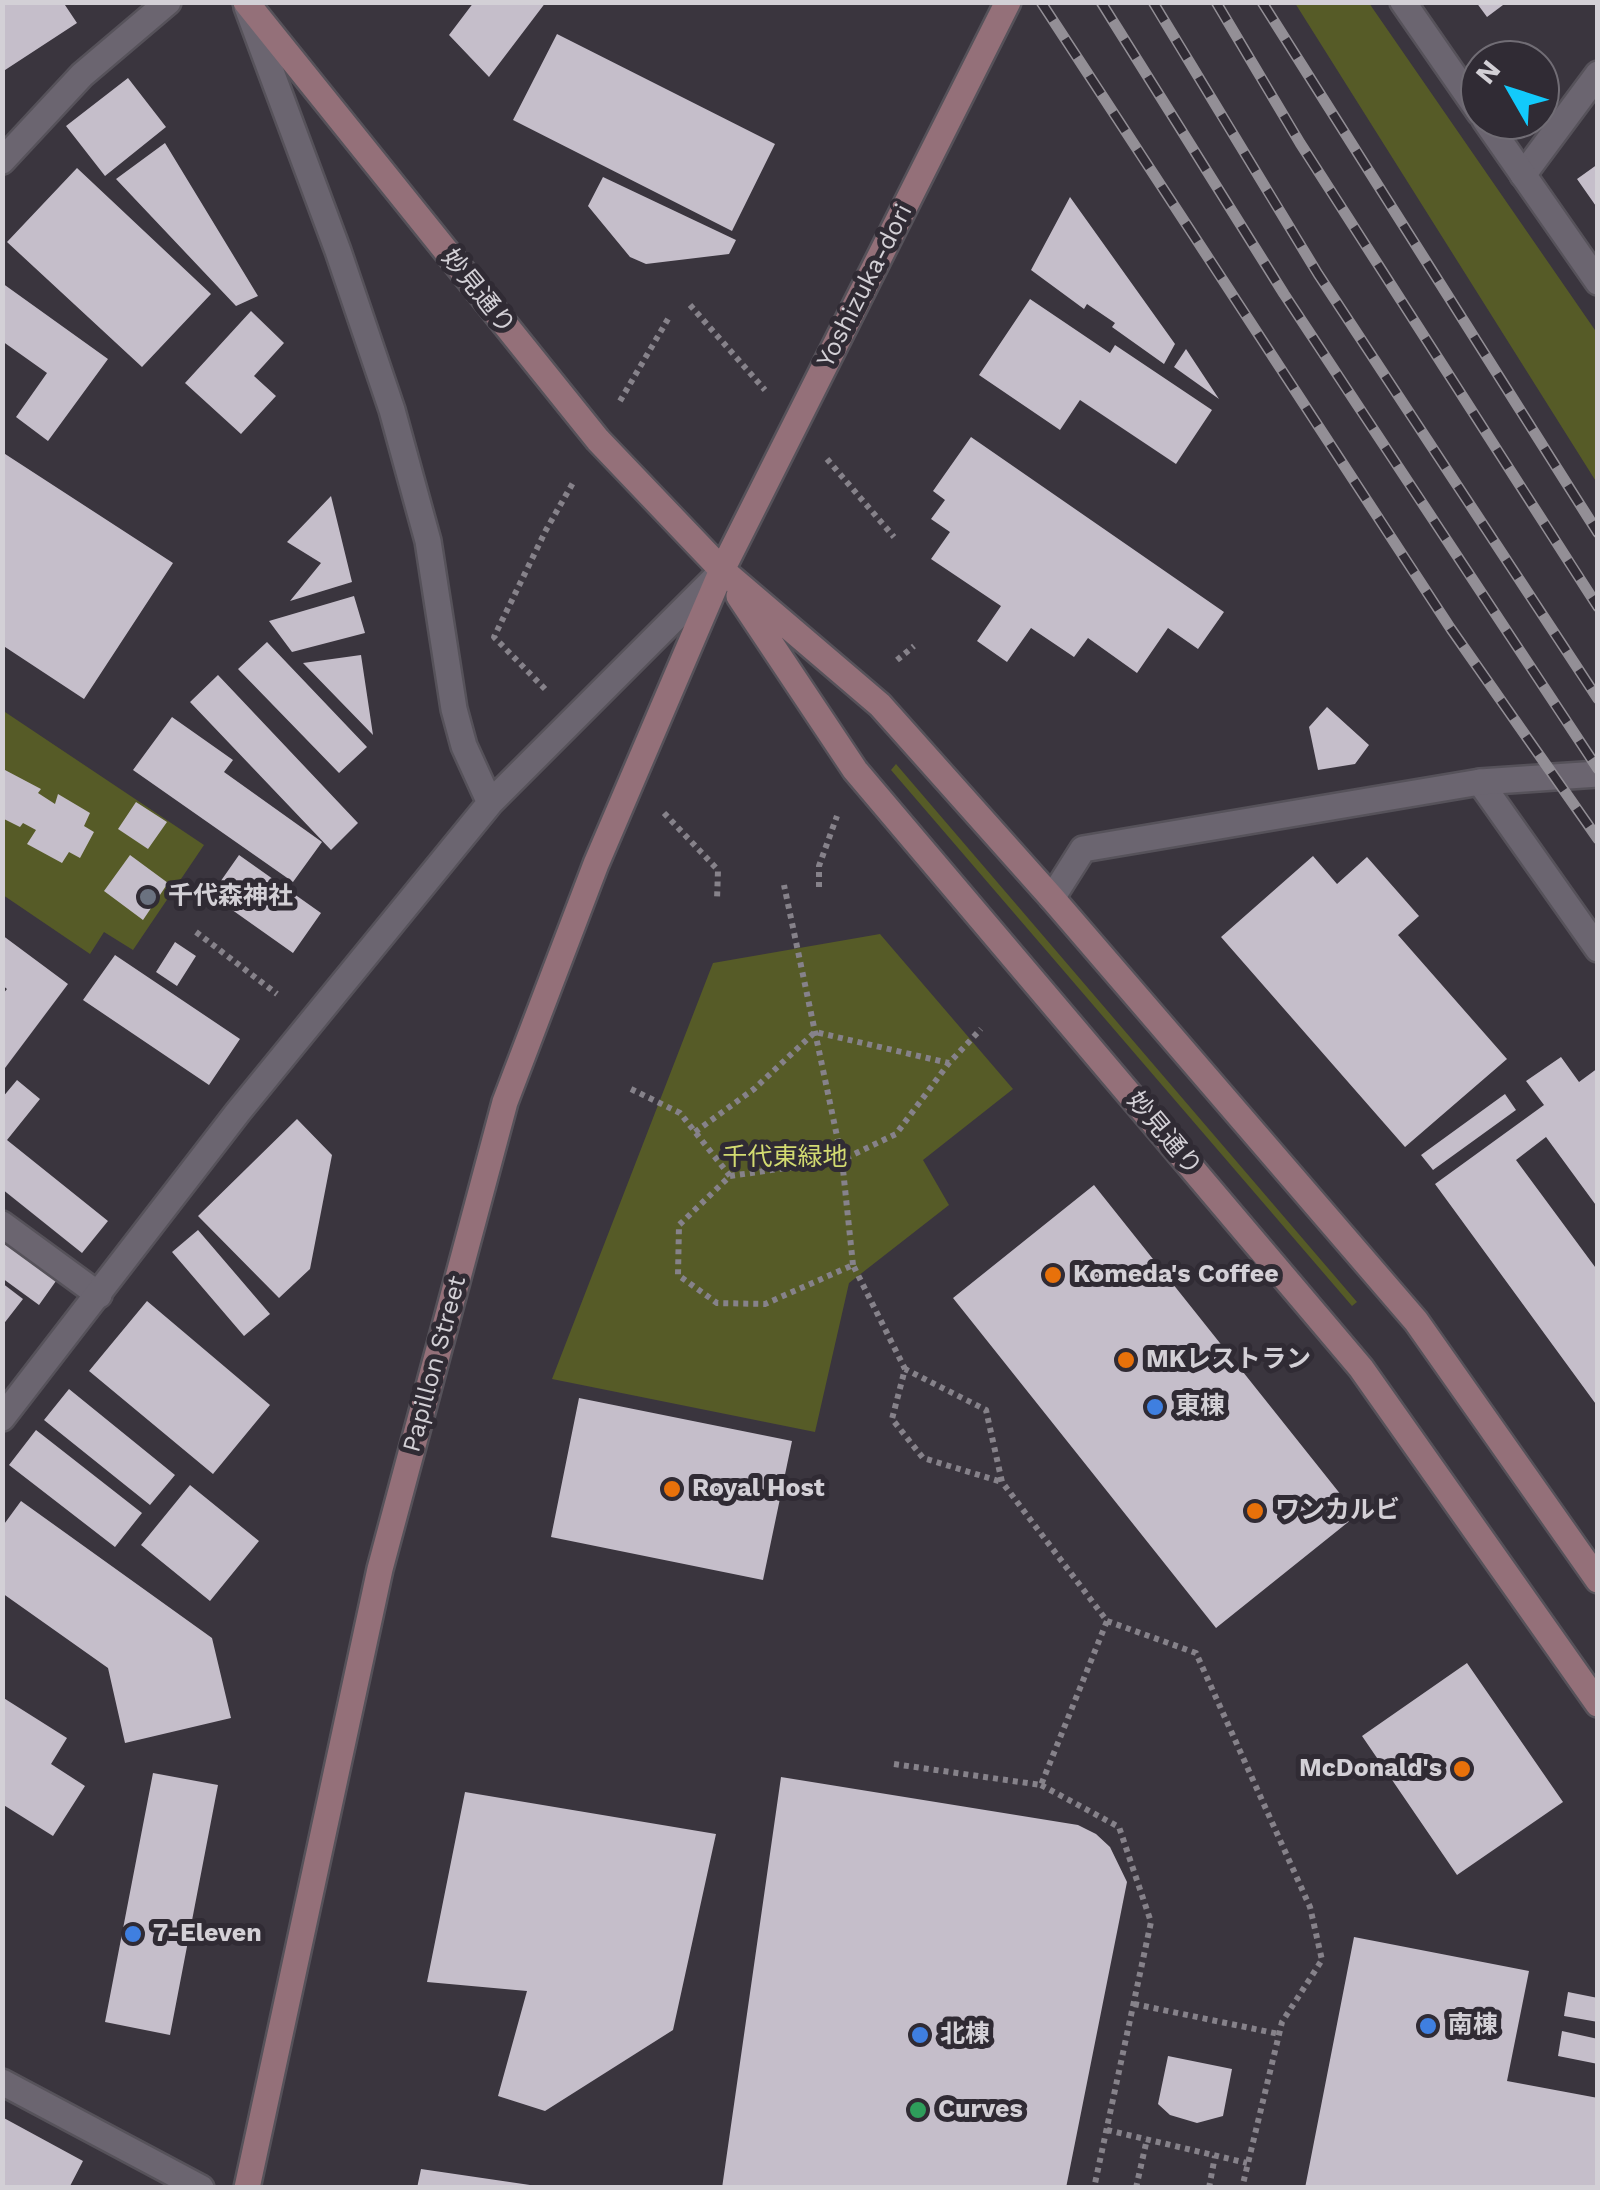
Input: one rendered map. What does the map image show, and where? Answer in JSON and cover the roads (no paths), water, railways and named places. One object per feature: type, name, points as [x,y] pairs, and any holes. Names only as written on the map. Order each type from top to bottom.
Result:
[{"type":"main road","name":"妙見通り","points":[[245,2],[598,440],[722,570],[880,705],[1052,898],[1416,1321],[1598,1580]]},
{"type":"main road","name":"Yoshizuka-dori","points":[[722,570],[1008,2]]},
{"type":"main road","name":"妙見通り","points":[[722,570],[855,770],[1362,1368],[1598,1704]]},
{"type":"main road","name":"Papillon Street","points":[[246,2188],[380,1569],[505,1102],[596,864],[722,570]]},
{"type":"street","points":[[2,162],[82,75],[168,2]]},
{"type":"street","points":[[245,2],[392,410],[428,541],[454,710],[464,746],[490,803]]},
{"type":"street","points":[[1403,2],[1460,84]]},
{"type":"street","points":[[1523,175],[1598,74]]},
{"type":"street","points":[[1499,140],[1598,282]]},
{"type":"street","points":[[2,1418],[238,1112],[490,803],[722,570]]},
{"type":"street","points":[[1052,898],[1083,849],[1480,782],[1598,774]]},
{"type":"street","points":[[1480,782],[1598,949]]},
{"type":"street","points":[[2,1224],[99,1294]]},
{"type":"street","points":[[2,2082],[201,2188]]},
{"type":"railway","points":[[1041,2],[1451,629],[1598,839]]},
{"type":"railway","points":[[1101,2],[1284,294],[1598,769]]},
{"type":"railway","points":[[1153,2],[1318,274],[1598,699]]},
{"type":"railway","points":[[1216,2],[1300,143],[1598,607]]},
{"type":"railway","points":[[1262,2],[1598,533]]},
{"type":"place","name":"千代森神社","points":[[148,897]]},
{"type":"place","name":"Komeda's Coffee","points":[[1053,1275]]},
{"type":"place","name":"MKレストラン","points":[[1126,1360]]},
{"type":"place","name":"東棟","points":[[1155,1407]]},
{"type":"place","name":"Royal Host","points":[[672,1489]]},
{"type":"place","name":"ワンカルビ","points":[[1255,1511]]},
{"type":"place","name":"McDonald's","points":[[1462,1769]]},
{"type":"place","name":"7-Eleven","points":[[133,1934]]},
{"type":"place","name":"南棟","points":[[1428,2026]]},
{"type":"place","name":"北棟","points":[[920,2035]]},
{"type":"place","name":"Curves","points":[[918,2110]]},
{"type":"park label","name":"千代東緑地","points":[[785,1158]]}]
